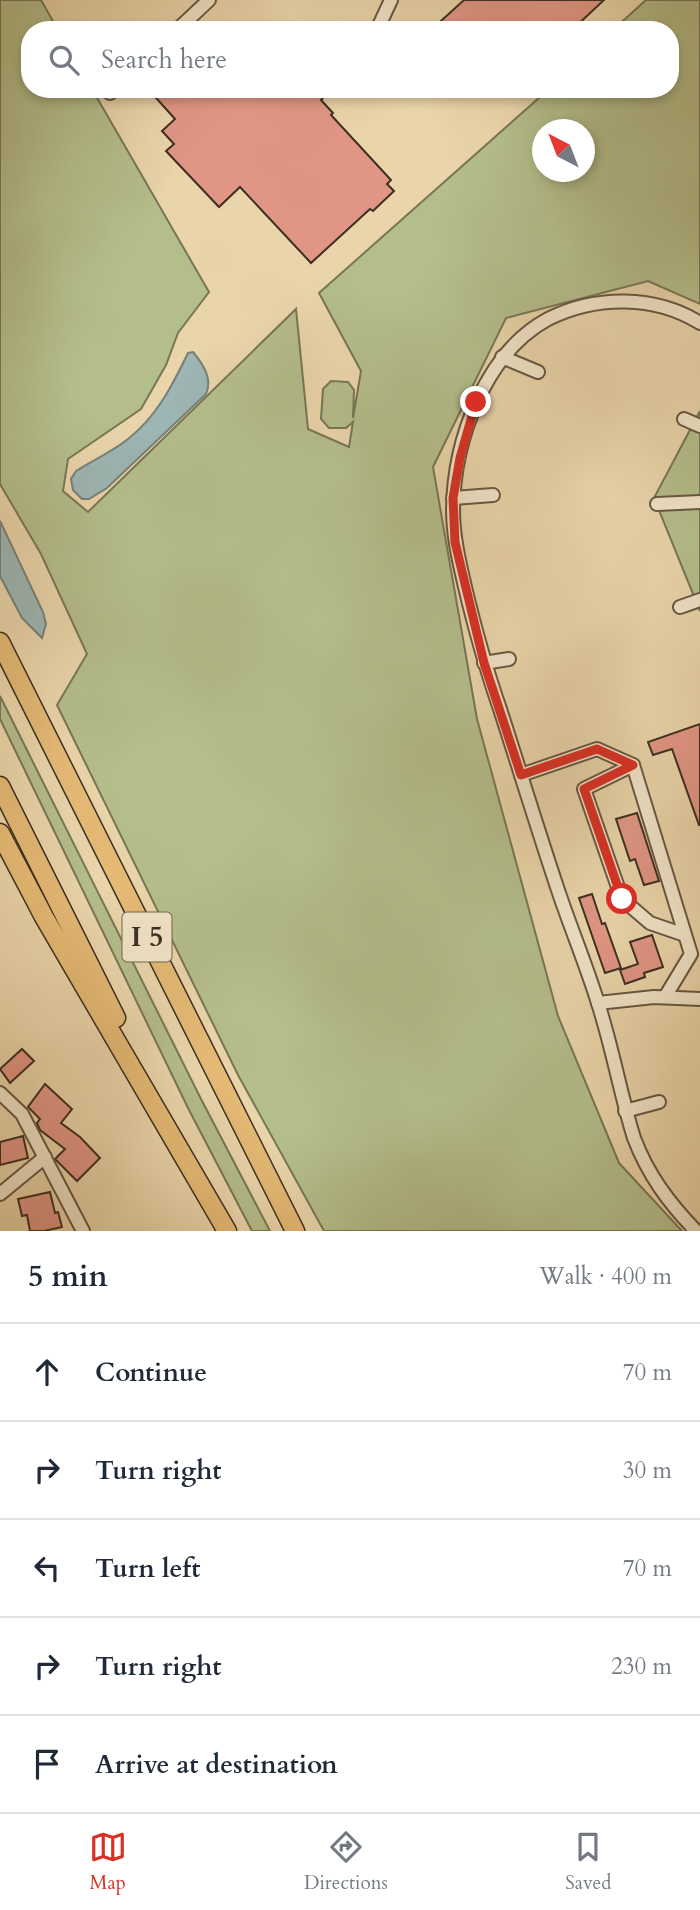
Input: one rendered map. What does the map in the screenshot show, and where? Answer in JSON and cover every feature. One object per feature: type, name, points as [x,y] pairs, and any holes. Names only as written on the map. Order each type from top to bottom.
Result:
[{"type":"highway","name":"I 5","points":[[0,642],[295,1231]]},
{"type":"highway","name":"I 5","points":[[0,786],[187,1158],[227,1231]]},
{"type":"highway","points":[[0,833],[44,916],[187,1158]]},
{"type":"street","points":[[187,21],[209,0]]},
{"type":"street","points":[[381,21],[391,0]]},
{"type":"street","points":[[696,1231],[672,1206],[655,1182],[641,1156],[625,1111],[598,1003],[560,897],[484,663],[455,542],[453,498],[460,458],[476,402],[502,357],[531,330],[557,315],[582,306],[631,301],[667,307],[700,323]]},
{"type":"street","points":[[502,357],[538,372]]},
{"type":"street","points":[[684,419],[700,426]]},
{"type":"street","points":[[453,498],[493,495]]},
{"type":"street","points":[[657,504],[700,502]]},
{"type":"street","points":[[680,607],[700,600]]},
{"type":"street","points":[[484,663],[509,659]]},
{"type":"street","points":[[521,775],[597,749],[633,765],[691,954],[664,997]]},
{"type":"street","points":[[633,765],[584,789],[622,899],[650,923],[685,934]]},
{"type":"street","points":[[598,1003],[664,997],[700,999]]},
{"type":"street","points":[[0,1093],[22,1114],[83,1231]]},
{"type":"street","points":[[625,1111],[659,1102]]},
{"type":"street","points":[[0,1194],[45,1157]]},
{"type":"green space","points":[[0,0],[41,0],[53,21],[21,21],[21,98],[97,98],[209,292],[178,333],[166,365],[141,409],[68,459],[63,491],[88,512],[296,309],[308,429],[349,447],[353,422],[346,428],[329,428],[321,419],[323,389],[331,381],[348,382],[354,390],[353,418],[361,371],[319,293],[539,98],[679,98],[679,21],[623,21],[646,0],[700,0],[700,304],[648,281],[506,318],[433,467],[477,719],[558,1016],[619,1163],[682,1231],[324,1231],[238,1075],[57,705],[87,654],[41,554],[0,484]]},
{"type":"green space","points":[[700,411],[700,611],[654,498]]},
{"type":"green space","points":[[0,696],[201,1099],[270,1231],[252,1231],[188,1108],[0,719]]},
{"type":"water","points":[[193,352],[208,377],[206,394],[107,488],[89,499],[82,499],[73,490],[71,479],[76,471],[116,448],[147,421],[163,400],[188,353]]},
{"type":"water","points":[[0,521],[43,612],[46,624],[42,638],[22,618],[0,576]]},
{"type":"building","points":[[464,0],[604,0],[582,21],[441,21]]},
{"type":"building","points":[[156,98],[323,98],[321,100],[333,113],[331,115],[391,180],[387,184],[394,191],[373,211],[370,209],[311,263],[240,187],[219,207],[166,151],[174,144],[162,131],[175,119]]},
{"type":"building","points":[[700,724],[699,825],[672,749],[653,755],[648,742]]},
{"type":"building","points":[[637,813],[659,881],[644,885],[635,859],[630,861],[616,819]]},
{"type":"building","points":[[592,894],[621,968],[605,973],[579,898]]},
{"type":"building","points":[[652,935],[663,967],[644,973],[645,977],[625,984],[620,970],[638,964],[630,942]]},
{"type":"building","points":[[22,1049],[34,1061],[10,1083],[0,1069]]},
{"type":"building","points":[[45,1084],[72,1109],[61,1123],[80,1137],[100,1158],[77,1181],[55,1159],[65,1149],[40,1130],[37,1123],[40,1119],[28,1107]]},
{"type":"building","points":[[23,1136],[28,1158],[0,1165],[0,1142]]},
{"type":"building","points":[[50,1192],[62,1227],[30,1231],[27,1215],[22,1216],[18,1199]]},
{"type":"route","points":[[476,402],[460,458],[453,511],[455,542],[484,663],[521,775],[597,749],[633,765],[584,789],[622,899]]}]
